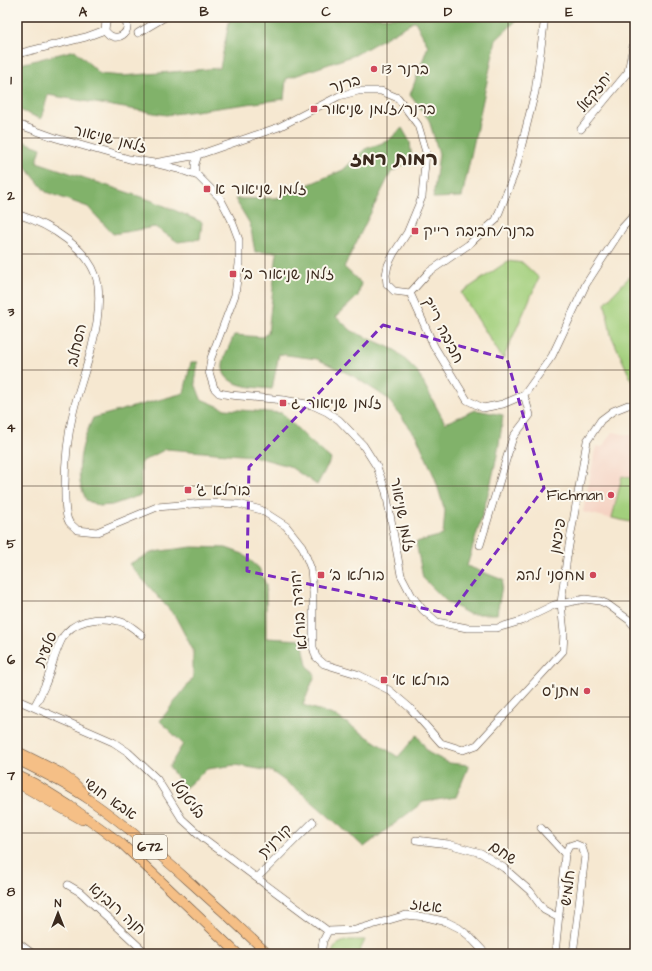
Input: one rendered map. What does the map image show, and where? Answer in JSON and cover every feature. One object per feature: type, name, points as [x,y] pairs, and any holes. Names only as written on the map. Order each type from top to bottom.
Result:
[{"type":"main road","points":[[17,751],[64,775],[90,800]]},
{"type":"main road","name":"אבא חושי","points":[[17,760],[38,770],[90,800],[124,825],[163,858],[268,954]]},
{"type":"main road","name":"אבא חושי","points":[[17,774],[69,804],[120,843],[238,954]]},
{"type":"main road","points":[[17,783],[120,843]]},
{"type":"street","points":[[110,17],[106,21],[105,30],[110,36],[116,38],[120,37],[125,32],[127,26],[124,20],[135,17]]},
{"type":"street","points":[[138,33],[165,17]]},
{"type":"street","name":"חביבה רייך","points":[[524,395],[503,404],[483,408],[467,400],[434,346],[410,293],[430,272],[468,245],[496,220],[515,172],[535,92],[545,17]]},
{"type":"street","points":[[17,54],[86,37],[105,30]]},
{"type":"street","name":"יחזקאל","points":[[581,130],[632,73],[635,36]]},
{"type":"street","name":"ברנר","points":[[154,163],[198,155],[278,128],[339,96],[358,91],[380,91],[398,98],[418,125],[426,152],[422,197],[407,233],[394,253],[388,266],[386,275],[387,284],[394,291],[410,293]]},
{"type":"street","name":"זלמן שניאור","points":[[17,124],[56,138],[129,159],[154,163],[198,176],[220,198],[231,219],[239,240],[240,264],[235,295],[211,358],[209,372],[210,381],[219,393],[284,400],[312,405],[327,412],[344,425],[363,446],[377,467],[383,480],[400,575],[412,596],[423,610],[437,622],[468,628],[497,628],[521,621],[554,605],[585,599],[600,601],[613,607],[635,626]]},
{"type":"street","points":[[198,155],[194,168],[198,176]]},
{"type":"street","name":"הסחלב","points":[[17,214],[53,230],[70,241],[84,255],[94,272],[98,284],[96,326],[72,414],[65,469],[65,503],[68,521]]},
{"type":"street","points":[[480,545],[513,437],[530,415],[524,395],[552,356],[586,284],[623,227],[635,214]]},
{"type":"street","name":"פיכמן","points":[[561,603],[567,557],[587,441],[601,420],[613,411],[635,404]]},
{"type":"street","name":"יהודה בורלא","points":[[68,521],[77,530],[97,532],[157,507],[204,503],[239,504],[261,510],[286,526],[302,546],[311,569],[313,593],[313,642],[316,657],[324,664],[357,674],[389,690],[410,708],[441,743],[463,750],[477,745],[563,651],[564,633],[561,603]]},
{"type":"street","name":"סלעית","points":[[34,707],[46,685],[65,634],[74,627],[85,621],[100,619],[117,621],[128,625],[142,635]]},
{"type":"street","name":"בליטנטל","points":[[17,700],[113,742],[128,752],[157,779],[182,819],[203,838],[328,931]]},
{"type":"street","name":"קורנית","points":[[257,878],[313,822]]},
{"type":"street","name":"חלמיש","points":[[541,828],[565,854]]},
{"type":"street","name":"שחם","points":[[416,840],[448,844],[481,853],[504,868],[530,891],[544,910],[558,918]]},
{"type":"street","name":"חלמיש","points":[[555,954],[565,854],[569,846],[575,844],[582,847],[585,856],[573,954]]},
{"type":"street","name":"חנה רובינא","points":[[68,885],[80,892],[147,954]]},
{"type":"street","name":"אגוז","points":[[328,931],[355,930],[406,915],[426,916],[447,922],[459,928],[486,954]]},
{"type":"street","points":[[321,954],[323,941],[328,931]]},
{"type":"street","points":[[17,942],[33,954]]},
{"type":"highlighted area","points":[[383,325],[507,359],[544,488],[450,614],[247,571],[249,467]]},
{"type":"shaded area","name":"Fichman","points":[[612,432],[635,436],[635,524],[583,512],[596,446],[602,447]]},
{"type":"green space","points":[[230,17],[520,17],[496,40],[462,197],[433,198],[439,154],[429,120],[410,95],[428,46],[415,21],[355,55],[286,79],[284,99],[166,115],[48,95],[41,119],[17,109],[17,65],[75,50],[100,74],[123,76],[220,68]]},
{"type":"green space","points":[[402,128],[410,142],[412,161],[391,172],[344,267],[361,283],[358,296],[336,317],[352,331],[395,350],[417,371],[445,423],[476,410],[503,415],[497,454],[484,510],[467,566],[503,580],[497,614],[469,614],[447,602],[423,578],[416,542],[443,535],[445,511],[435,478],[417,437],[387,398],[353,376],[317,359],[279,354],[272,389],[240,385],[227,378],[224,372],[223,364],[234,335],[262,337],[268,333],[277,252],[255,252],[250,224],[235,199],[277,198],[343,170],[365,149],[388,141]]},
{"type":"green space","points":[[17,139],[41,148],[37,162],[153,201],[202,222],[200,239],[178,242],[155,227],[113,234],[88,207],[46,192],[25,166],[17,162]]},
{"type":"green space","points":[[508,261],[523,263],[539,278],[503,359],[461,293]]},
{"type":"green space","points":[[635,271],[635,388],[611,335],[605,303]]},
{"type":"green space","points":[[191,362],[198,362],[195,383],[201,399],[225,409],[282,413],[311,442],[331,459],[317,485],[289,466],[253,456],[166,449],[141,462],[141,495],[112,505],[99,506],[86,500],[80,482],[80,457],[84,441],[93,418],[184,393]]},
{"type":"green space","points":[[622,476],[635,479],[635,523],[612,518]]},
{"type":"green space","points":[[192,547],[226,548],[243,554],[259,568],[266,585],[266,638],[302,640],[307,665],[315,675],[303,705],[336,716],[398,757],[417,735],[429,753],[449,763],[469,765],[456,797],[423,802],[364,847],[303,794],[271,771],[235,765],[207,769],[185,788],[169,767],[183,744],[160,721],[193,678],[193,650],[175,616],[129,564],[153,552]]},
{"type":"green space","points":[[349,940],[365,940],[358,954],[332,954],[336,946]]},
{"type":"place","name":"ברנר 13","points":[[374,69]]},
{"type":"place","name":"ברנר/זלמן שניאור","points":[[314,109]]},
{"type":"place","name":"זלמן שניאור א","points":[[207,189]]},
{"type":"place","name":"ברנר/חביבה רייק","points":[[415,231]]},
{"type":"place","name":"זלמן שניאור ב׳","points":[[233,274]]},
{"type":"place","name":"זלמן שניאור ג","points":[[283,403]]},
{"type":"place","name":"בורלא ג׳","points":[[188,490]]},
{"type":"place","name":"Fichman","points":[[611,495]]},
{"type":"place","name":"בורלא ב׳","points":[[321,575]]},
{"type":"place","name":"מחסני להב","points":[[593,575]]},
{"type":"place","name":"בורלא א׳","points":[[384,680]]},
{"type":"place","name":"מתנ\"ס","points":[[587,691]]},
{"type":"district","name":"רמות רמז","points":[[394,159]]}]
